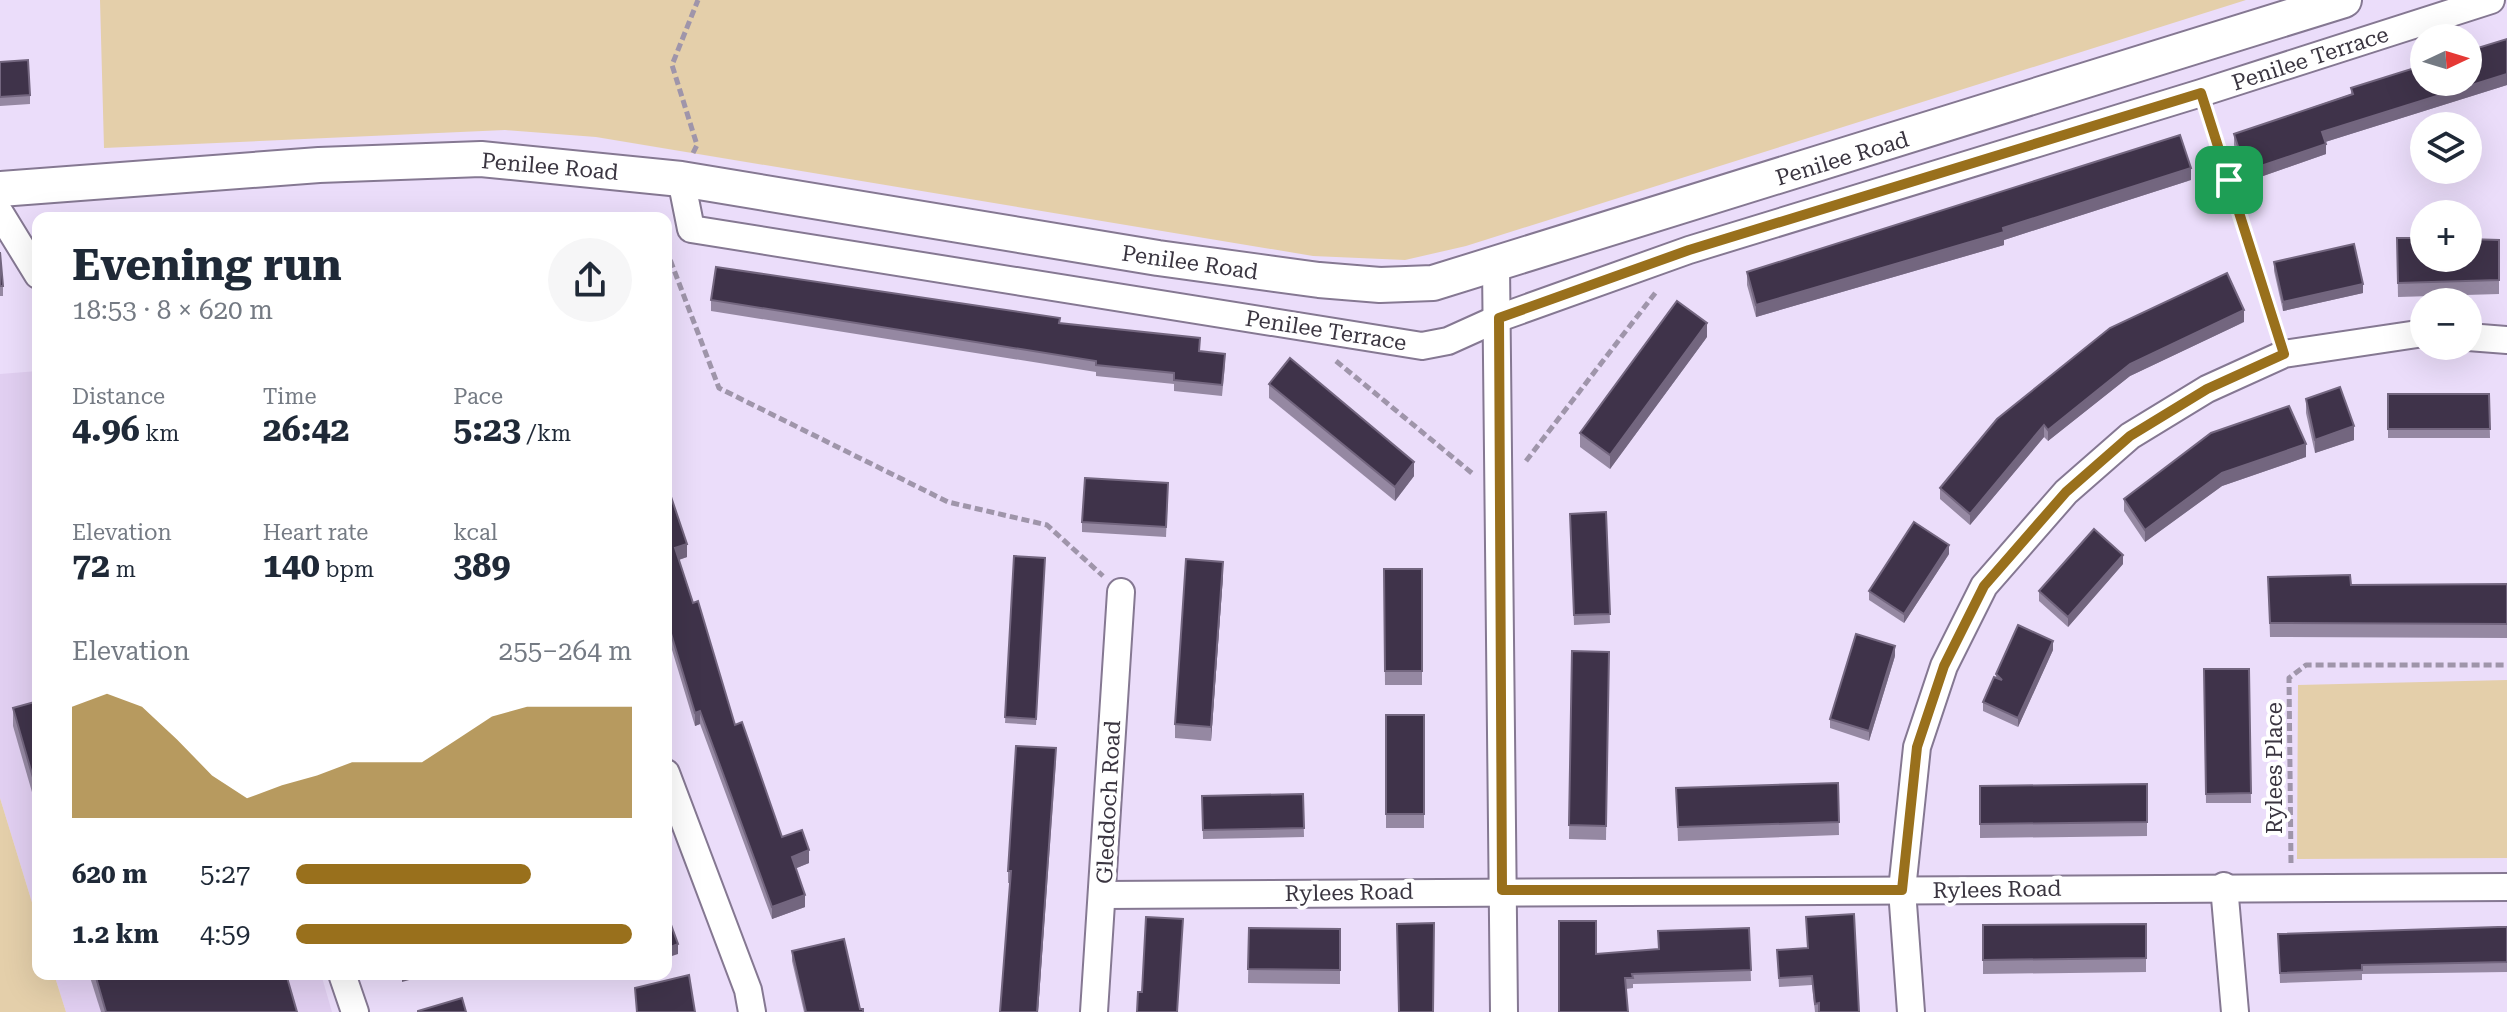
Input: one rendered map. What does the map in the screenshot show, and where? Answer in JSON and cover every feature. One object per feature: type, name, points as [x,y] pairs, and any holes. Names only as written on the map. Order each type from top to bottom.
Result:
[{"type":"street","name":"Penilee Road","points":[[0,189],[319,165],[481,159],[681,179],[1158,258],[1319,280],[1380,285],[1433,283],[1496,266],[2344,0]]},
{"type":"street","name":"Penilee Terrace","points":[[681,179],[691,229],[1422,346],[1448,341],[1499,318],[1689,250],[2201,93],[2491,0]]},
{"type":"street","points":[[0,213],[32,265]]},
{"type":"street","points":[[1496,266],[1499,318],[1504,1012]]},
{"type":"street","points":[[1911,1012],[1902,890],[1917,747],[1944,666],[1984,586],[2066,492],[2130,436],[2207,389],[2284,354],[2410,335]]},
{"type":"street","points":[[2482,338],[2507,340]]},
{"type":"street","name":"Gleddoch Road","points":[[1094,1012],[1121,592]]},
{"type":"street","points":[[672,789],[748,990],[752,1012]]},
{"type":"street","points":[[2224,886],[2235,1012]]},
{"type":"street","name":"Rylees Road","points":[[1103,895],[1502,890],[2507,887]]},
{"type":"street","points":[[344,980],[355,1012]]},
{"type":"path","points":[[681,179],[697,145],[672,65],[698,0]]},
{"type":"path","points":[[2201,93],[2284,354]]},
{"type":"path","points":[[672,265],[719,388],[948,502],[1047,525],[1121,592]]},
{"type":"path","name":"Rylees Place","points":[[2291,888],[2289,678],[2306,665],[2507,665]]},
{"type":"shaded area","points":[[100,0],[2246,0],[1466,246],[1405,260],[1313,256],[596,137],[505,130],[104,148]]},
{"type":"shaded area","points":[[32,371],[32,902],[0,798],[0,374]]},
{"type":"shaded area","points":[[2507,680],[2507,858],[2297,859],[2298,685]]},
{"type":"shaded area","points":[[0,798],[32,902],[32,980],[56,980],[66,1012],[0,1012]]},
{"type":"shaded area","points":[[56,980],[323,980],[332,1012],[66,1012]]},
{"type":"building","points":[[2507,39],[2507,74],[2482,82],[2482,47]]},
{"type":"building","points":[[28,60],[30,95],[0,97],[0,62]]},
{"type":"building","points":[[2410,69],[2410,96],[2437,96],[2322,132],[2326,144],[2246,171],[2234,134],[2353,94],[2351,88]]},
{"type":"building","points":[[2180,135],[2191,168],[2003,228],[2004,232],[1756,305],[1747,272]]},
{"type":"building","points":[[2397,238],[2410,238],[2410,272],[2482,272],[2482,239],[2499,240],[2499,280],[2398,283]]},
{"type":"building","points":[[2354,244],[2363,284],[2283,302],[2274,262]]},
{"type":"building","points":[[0,252],[3,286],[0,286]]},
{"type":"building","points":[[716,267],[1060,318],[1059,323],[1200,338],[1199,351],[1225,354],[1222,385],[1174,380],[1174,373],[1096,365],[1096,361],[711,300]]},
{"type":"building","points":[[2227,273],[2244,310],[2130,364],[2048,430],[2044,425],[1970,514],[1940,488],[1997,419],[2110,328]]},
{"type":"building","points":[[1677,301],[1707,323],[1610,455],[1580,433]]},
{"type":"building","points":[[1290,358],[1414,462],[1395,487],[1269,384]]},
{"type":"building","points":[[2340,387],[2354,426],[2315,440],[2306,399]]},
{"type":"building","points":[[2388,394],[2489,394],[2490,429],[2388,429]]},
{"type":"building","points":[[2289,406],[2306,444],[2222,473],[2145,530],[2124,499],[2211,433]]},
{"type":"building","points":[[1085,478],[1168,483],[1166,527],[1082,522]]},
{"type":"building","points":[[672,500],[687,544],[675,548],[693,603],[698,601],[735,725],[742,722],[782,837],[802,830],[809,850],[792,857],[805,895],[772,907],[700,711],[695,713],[672,637]]},
{"type":"building","points":[[1606,512],[1610,614],[1574,615],[1570,514]]},
{"type":"building","points":[[1914,522],[1949,545],[1904,614],[1869,591]]},
{"type":"building","points":[[2094,529],[2123,555],[2068,617],[2039,591]]},
{"type":"building","points":[[1014,556],[1045,558],[1036,719],[1005,717]]},
{"type":"building","points":[[1186,559],[1223,562],[1211,727],[1175,724]]},
{"type":"building","points":[[1384,569],[1422,569],[1422,671],[1385,671]]},
{"type":"building","points":[[2350,575],[2351,585],[2507,584],[2507,624],[2270,623],[2268,577]]},
{"type":"building","points":[[2018,625],[2053,641],[2018,718],[1983,702],[1994,677],[2002,680],[1996,674]]},
{"type":"building","points":[[1856,634],[1895,646],[1869,731],[1830,719]]},
{"type":"building","points":[[1572,651],[1609,652],[1606,826],[1569,825]]},
{"type":"building","points":[[2204,669],[2249,669],[2251,793],[2206,794]]},
{"type":"building","points":[[32,703],[32,774],[13,708]]},
{"type":"building","points":[[1386,715],[1424,715],[1424,814],[1386,814]]},
{"type":"building","points":[[1016,746],[1056,748],[1037,1012],[1000,1012],[1011,871],[1008,871]]},
{"type":"building","points":[[1838,783],[1839,822],[1678,827],[1676,788]]},
{"type":"building","points":[[2147,784],[2147,822],[1980,824],[1980,786]]},
{"type":"building","points":[[1303,794],[1304,828],[1203,830],[1202,796]]},
{"type":"building","points":[[1854,914],[1859,1012],[1819,1012],[1812,976],[1779,978],[1777,950],[1808,948],[1806,917]]},
{"type":"building","points":[[1146,917],[1183,919],[1177,1012],[1137,1012],[1138,992],[1142,992]]},
{"type":"building","points":[[1559,921],[1596,921],[1596,954],[1659,949],[1658,931],[1749,928],[1751,970],[1632,974],[1633,978],[1625,978],[1628,1012],[1559,1012]]},
{"type":"building","points":[[1434,923],[1433,1012],[1399,1012],[1397,924]]},
{"type":"building","points":[[2146,924],[2146,958],[1983,960],[1983,925]]},
{"type":"building","points":[[2507,927],[2507,962],[2362,965],[2362,970],[2280,973],[2278,934]]},
{"type":"building","points":[[672,928],[678,944],[672,946]]},
{"type":"building","points":[[1249,928],[1340,929],[1340,970],[1248,969]]},
{"type":"building","points":[[844,939],[863,1012],[806,1012],[792,951]]},
{"type":"building","points":[[689,975],[695,1012],[637,1012],[635,988]]},
{"type":"building","points":[[97,980],[288,980],[297,1012],[106,1012]]},
{"type":"building","points":[[462,998],[466,1012],[418,1012],[418,1011]]},
{"type":"route","points":[[2201,93],[2229,180],[2284,354],[2207,389],[2130,436],[2066,492],[1984,586],[1944,666],[1917,747],[1902,890],[1502,890],[1499,318],[1689,250],[2201,93]]}]
